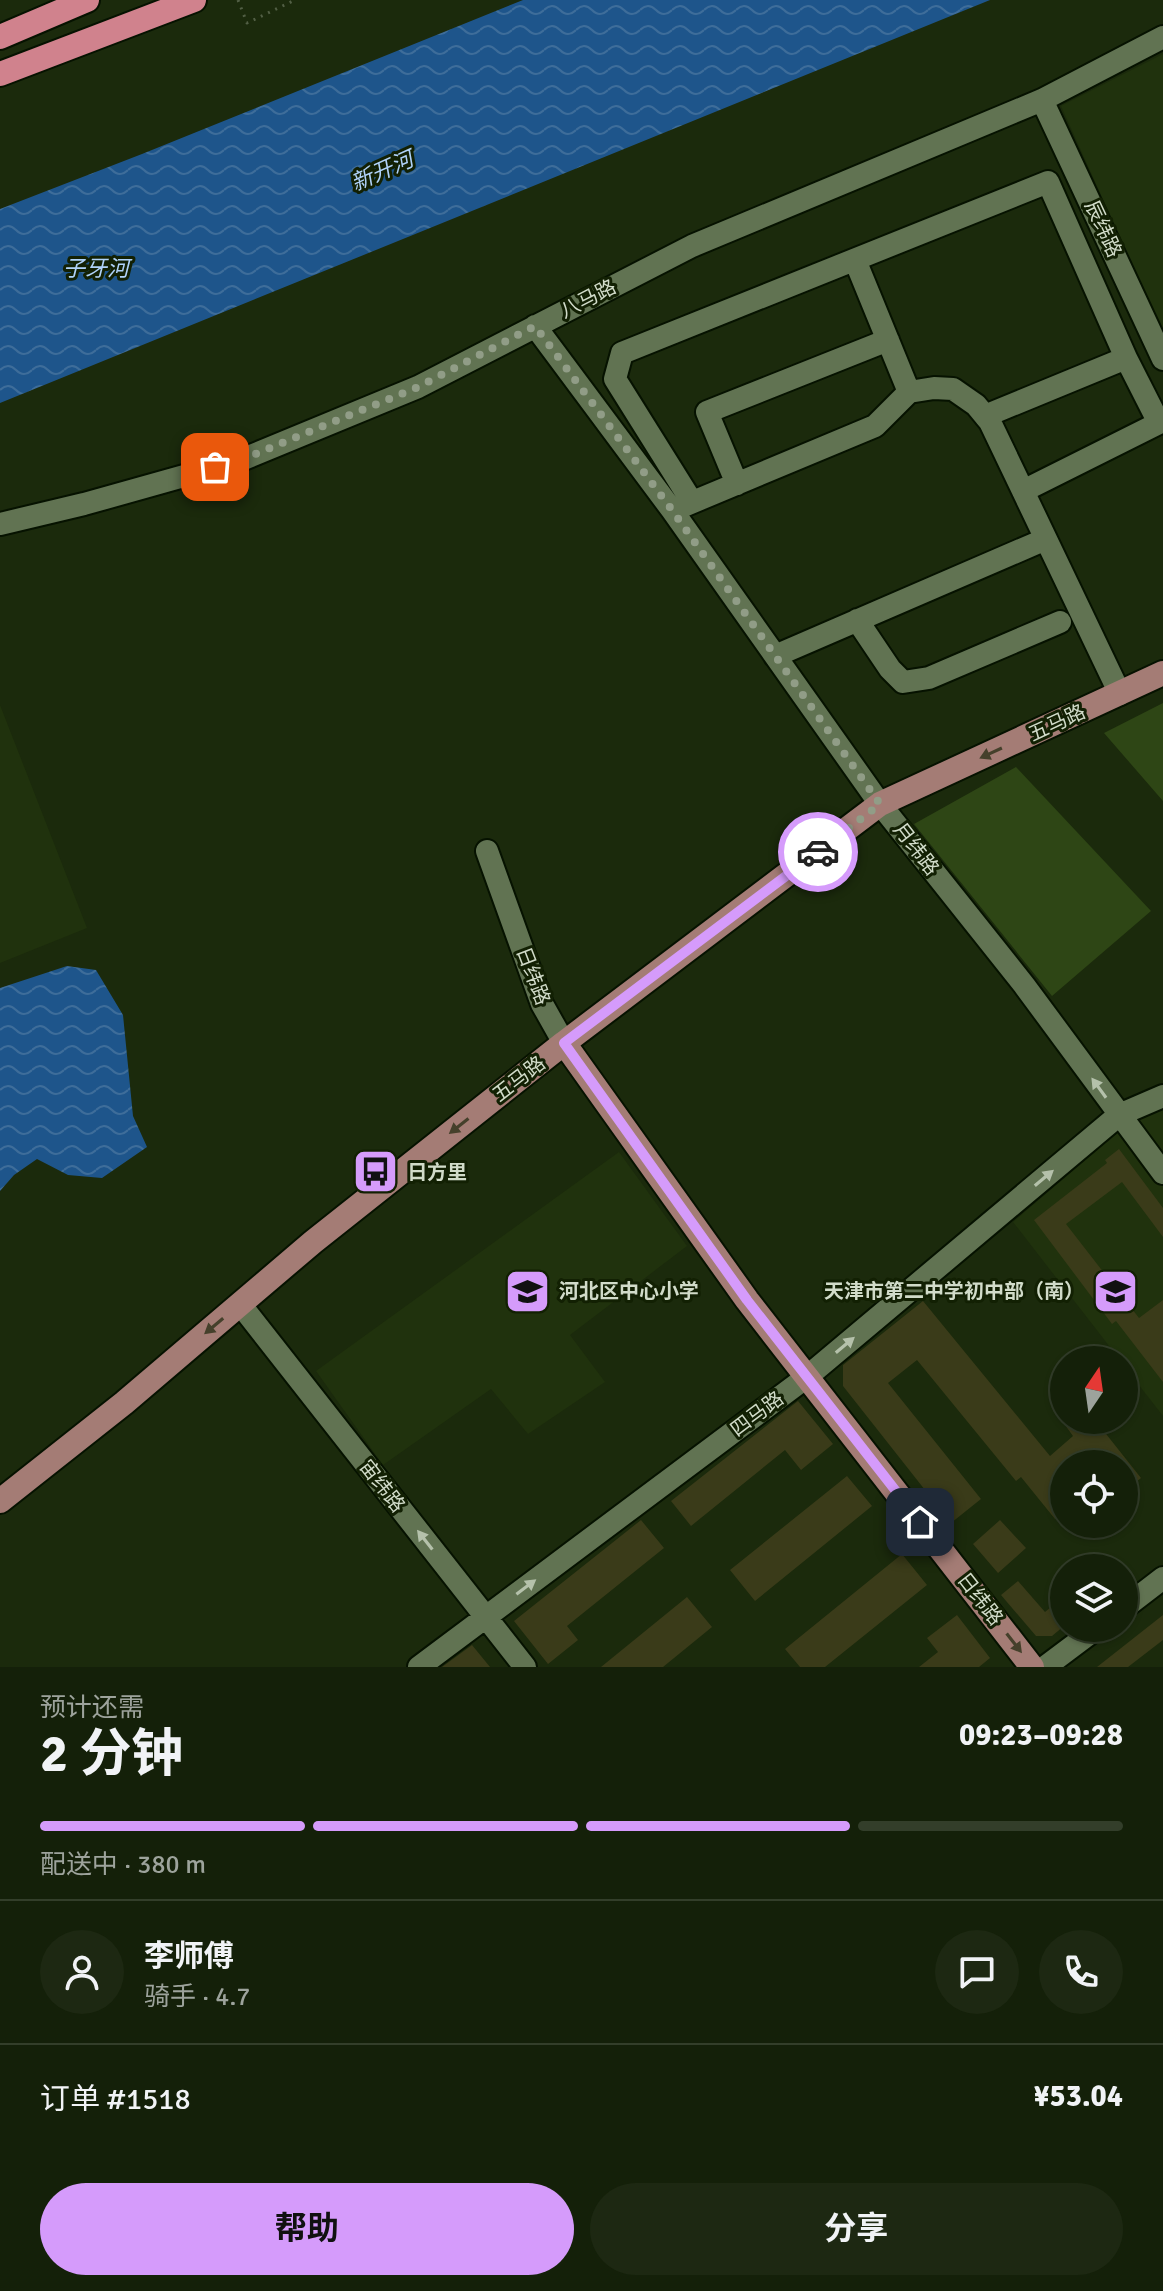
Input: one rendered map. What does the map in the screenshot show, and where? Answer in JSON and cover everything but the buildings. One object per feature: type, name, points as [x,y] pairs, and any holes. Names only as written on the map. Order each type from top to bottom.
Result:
[{"type":"highway","points":[[0,22],[71,0]]},
{"type":"highway","points":[[0,37],[87,0]]},
{"type":"highway","points":[[0,74],[194,0]]},
{"type":"highway","points":[[0,90],[101,37]]},
{"type":"main road","name":"五马路","points":[[0,1501],[124,1403],[313,1242],[564,1043],[880,804],[1163,673]]},
{"type":"main road","name":"日纬路","points":[[564,1043],[747,1300],[1032,1667]]},
{"type":"street","name":"八马路","points":[[0,524],[241,460],[418,387],[692,246],[1042,100],[1163,37]]},
{"type":"street","name":"辰纬路","points":[[1042,100],[1163,359]]},
{"type":"street","points":[[1023,491],[1159,423],[1126,358],[1048,182],[622,353],[615,379],[682,506],[875,426],[909,392],[953,389],[976,405],[990,422],[1120,694]]},
{"type":"street","points":[[855,260],[909,392]]},
{"type":"street","name":"月纬路","points":[[535,326],[682,506],[775,656],[880,804],[1024,985],[1163,1173]]},
{"type":"street","points":[[737,484],[707,412],[888,340]]},
{"type":"street","points":[[985,416],[1126,358]]},
{"type":"street","points":[[775,656],[1046,539]]},
{"type":"street","points":[[857,620],[890,669],[903,682],[929,678],[1060,622]]},
{"type":"street","name":"日纬路","points":[[487,851],[542,1004],[564,1043]]},
{"type":"street","name":"四马路","points":[[419,1667],[808,1376],[1119,1115],[1163,1096]]},
{"type":"street","name":"宙纬路","points":[[240,1304],[525,1667]]},
{"type":"street","points":[[1138,1597],[1163,1578]]},
{"type":"street","points":[[1045,1667],[1078,1642]]},
{"type":"path","points":[[238,0],[247,23],[295,0]]},
{"type":"shaded area","points":[[1163,54],[1163,333],[1061,106]]},
{"type":"shaded area","points":[[1163,703],[1163,801],[1104,733]]},
{"type":"shaded area","points":[[0,705],[87,928],[0,963]]},
{"type":"shaded area","points":[[1016,767],[1151,911],[1052,996],[914,824]]},
{"type":"shaded area","name":"天津市第二中学初中部（南）","points":[[1163,1104],[1163,1416],[1138,1384],[1138,1346],[1109,1346],[1013,1222],[1136,1116]]},
{"type":"shaded area","name":"河北区中心小学","points":[[619,1152],[687,1246],[570,1335],[605,1382],[528,1434],[491,1389],[383,1465],[316,1371]]},
{"type":"water","name":"子牙河","points":[[523,0],[990,0],[0,403],[0,209]]},
{"type":"water","points":[[67,966],[96,970],[123,1015],[133,1116],[147,1147],[102,1178],[68,1175],[37,1159],[14,1175],[0,1191],[0,988]]},
{"type":"way so far","points":[[215,467],[241,460],[418,387],[535,326],[672,510],[880,804],[818,852]]},
{"type":"place","name":"日方里","points":[[376,1172]]},
{"type":"place","name":"河北区中心小学","points":[[528,1291]]},
{"type":"place","name":"天津市第二中学初中部（南）","points":[[1115,1291]]},
{"type":"route","points":[[818,852],[564,1043],[747,1300],[920,1522]]},
{"type":"water label","name":"新开河","points":[[382,171]]}]
